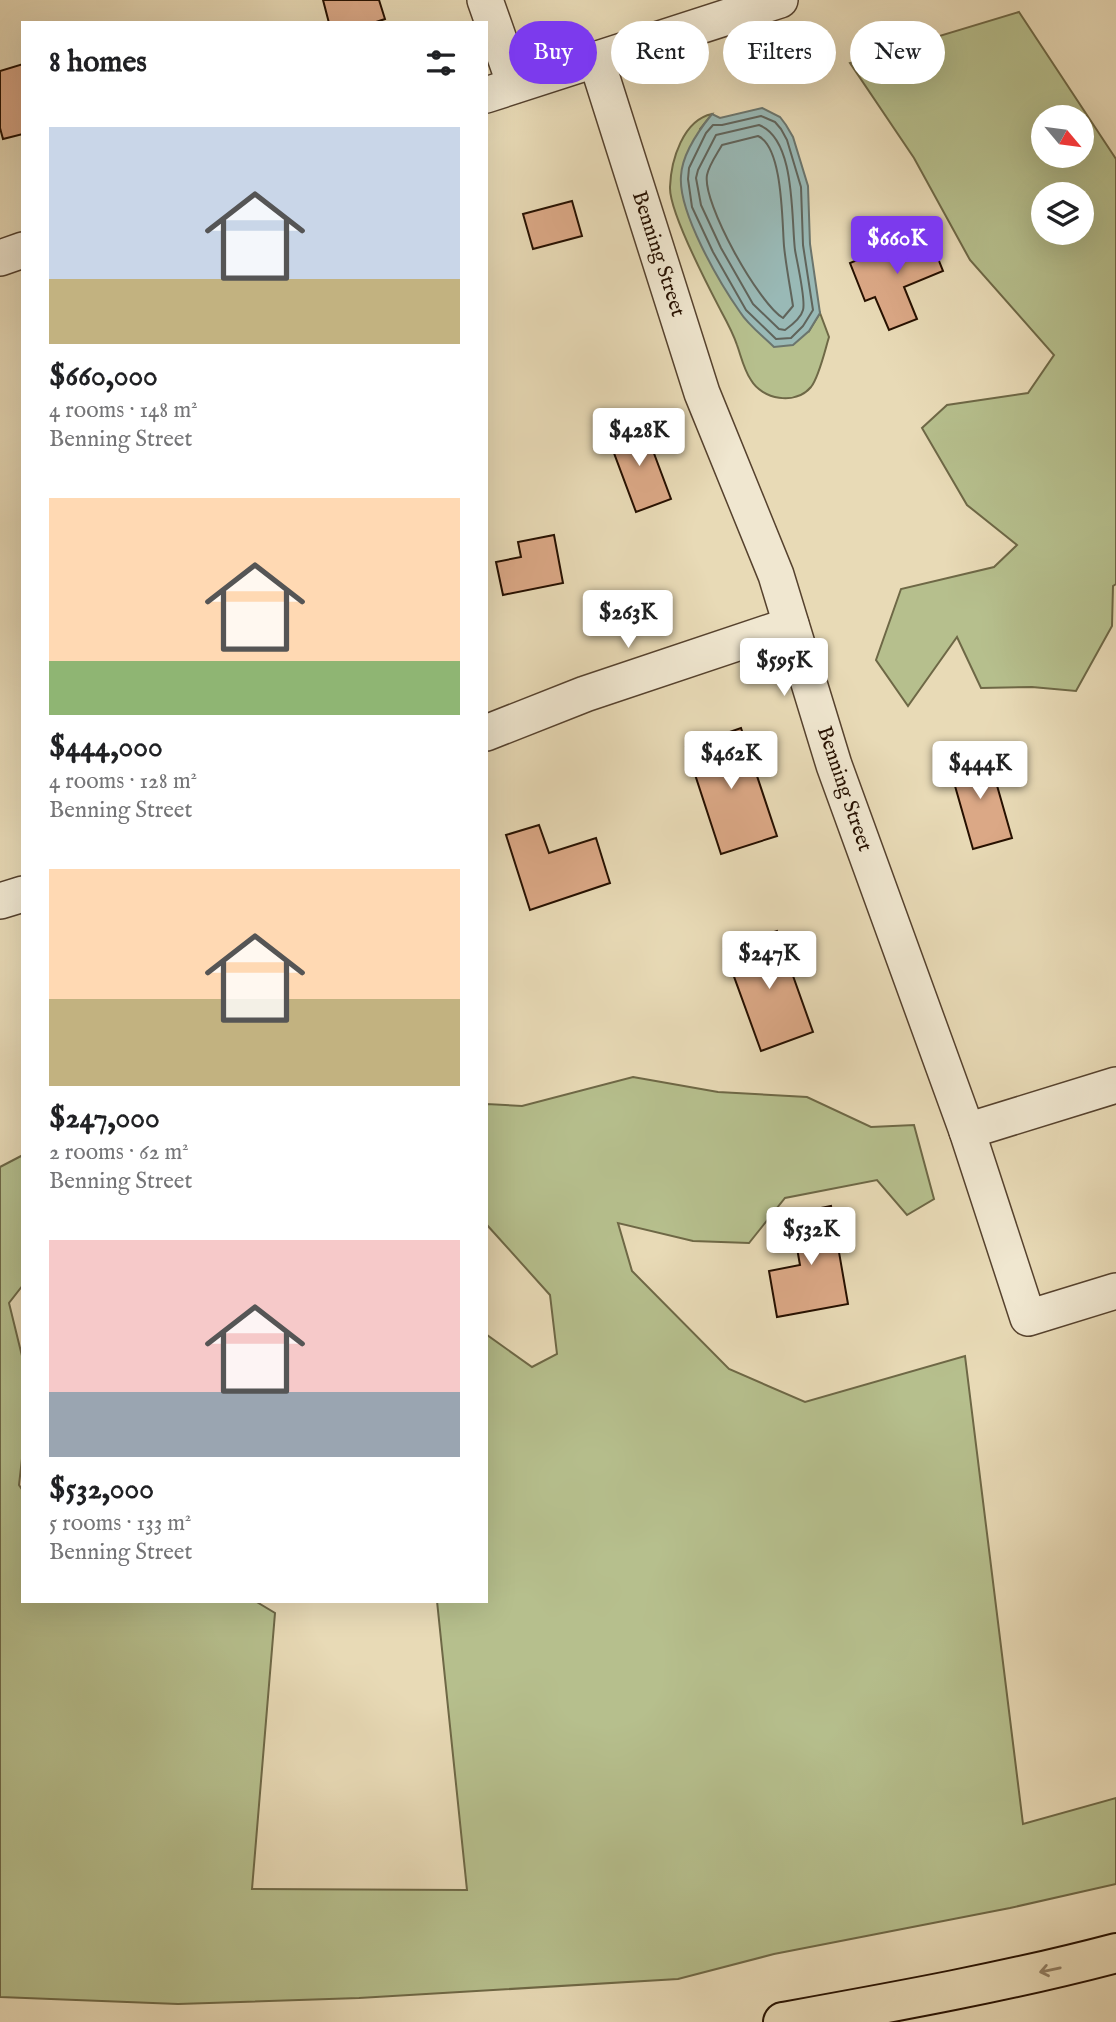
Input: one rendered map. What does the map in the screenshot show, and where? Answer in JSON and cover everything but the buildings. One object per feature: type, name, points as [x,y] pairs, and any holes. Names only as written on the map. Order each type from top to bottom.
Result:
[{"type":"highway","points":[[783,2022],[1039,1972],[1116,1953]]},
{"type":"street","points":[[485,0],[501,90],[520,84]]},
{"type":"street","points":[[597,60],[780,0]]},
{"type":"street","name":"Benning Street","points":[[597,63],[702,393],[776,575],[834,765],[967,1131],[1028,1318],[1116,1291]]},
{"type":"street","points":[[0,258],[21,251]]},
{"type":"street","points":[[488,732],[585,694],[791,625]]},
{"type":"street","points":[[0,901],[21,895]]},
{"type":"street","points":[[967,1131],[1116,1085]]},
{"type":"green space","points":[[1019,12],[1080,105],[1031,105],[1031,168],[1094,168],[1094,126],[1116,159],[1116,584],[1113,586],[1112,626],[1076,691],[1032,687],[981,688],[957,637],[908,706],[876,660],[901,589],[994,567],[1017,545],[967,505],[922,428],[947,405],[1028,393],[1054,355],[970,260],[914,158],[864,84],[945,84],[945,34]]},
{"type":"green space","points":[[712,114],[700,129],[809,331],[820,313],[829,337],[814,383],[796,397],[771,396],[756,387],[751,380],[732,332],[682,231],[671,198],[673,165],[680,143],[693,124]]},
{"type":"green space","points":[[633,1077],[718,1092],[807,1097],[871,1127],[914,1125],[934,1199],[907,1215],[877,1180],[785,1198],[749,1243],[693,1241],[618,1223],[632,1271],[729,1369],[805,1402],[965,1356],[1023,1824],[1116,1798],[1116,1884],[1010,1908],[774,1954],[678,1979],[359,1998],[178,2004],[0,1997],[0,1167],[21,1156],[21,1288],[9,1303],[21,1352],[21,1603],[258,1603],[275,1613],[252,1889],[467,1890],[437,1603],[488,1603],[488,1336],[532,1367],[557,1354],[550,1295],[488,1226],[488,1104],[522,1106]]},
{"type":"water","points":[[762,108],[780,117],[786,125],[793,137],[808,186],[810,244],[820,313],[809,331],[793,345],[774,347],[743,317],[711,265],[686,208],[681,176],[688,151],[712,114],[720,118]]}]
